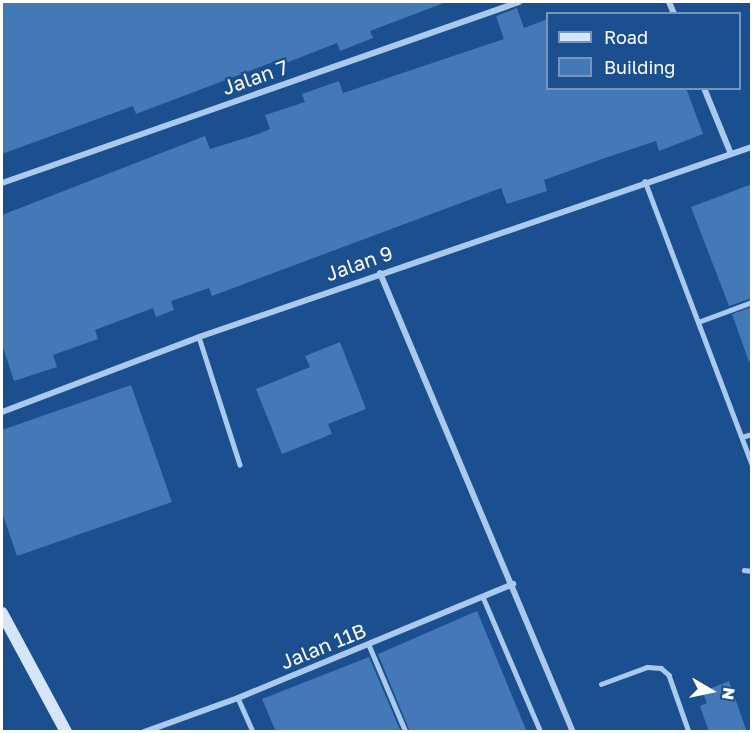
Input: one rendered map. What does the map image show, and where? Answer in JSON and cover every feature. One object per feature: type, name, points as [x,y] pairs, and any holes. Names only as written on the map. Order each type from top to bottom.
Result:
[{"type":"street","name":"Jalan 7","points":[[2,183],[519,2]]},
{"type":"street","points":[[705,90],[731,154]]},
{"type":"street","name":"Jalan 9","points":[[2,412],[199,337],[380,273],[752,147]]},
{"type":"street","points":[[380,273],[513,584],[573,732]]},
{"type":"street","name":"Jalan 11B","points":[[144,732],[238,698],[513,584]]},
{"type":"street","points":[[2,613],[66,732]]},
{"type":"lane","points":[[645,182],[752,464]]},
{"type":"lane","points":[[698,322],[752,302]]},
{"type":"lane","points":[[199,337],[240,465]]},
{"type":"lane","points":[[742,437],[752,434]]},
{"type":"lane","points":[[744,570],[752,571]]},
{"type":"lane","points":[[483,597],[541,732]]},
{"type":"lane","points":[[369,645],[406,732]]},
{"type":"lane","points":[[601,684],[647,667],[661,668],[669,675],[689,732]]},
{"type":"lane","points":[[238,698],[253,732]]},
{"type":"building","points":[[2,2],[444,3],[370,31],[373,38],[340,51],[337,43],[286,63],[284,58],[136,114],[133,106],[2,154]]},
{"type":"building","points":[[517,8],[524,28],[546,20],[546,90],[687,90],[703,134],[659,151],[656,141],[602,159],[544,180],[547,191],[507,204],[501,188],[212,296],[209,288],[171,301],[174,310],[156,317],[153,308],[95,330],[98,339],[53,355],[57,367],[14,381],[2,344],[2,215],[205,136],[210,149],[258,134],[270,129],[265,115],[305,102],[302,94],[339,81],[343,93],[504,39],[496,16]]},
{"type":"building","points":[[752,184],[752,298],[729,306],[691,207]]},
{"type":"building","points":[[752,307],[752,362],[749,362],[732,314]]},
{"type":"building","points":[[340,342],[366,409],[328,424],[332,434],[282,454],[256,389],[310,367],[305,356]]},
{"type":"building","points":[[131,385],[172,502],[17,556],[2,512],[2,430]]},
{"type":"building","points":[[477,611],[527,732],[410,732],[378,654]]},
{"type":"building","points":[[369,657],[401,732],[276,732],[262,699]]},
{"type":"building","points":[[729,681],[747,732],[709,732],[700,706],[707,703],[702,692]]}]
